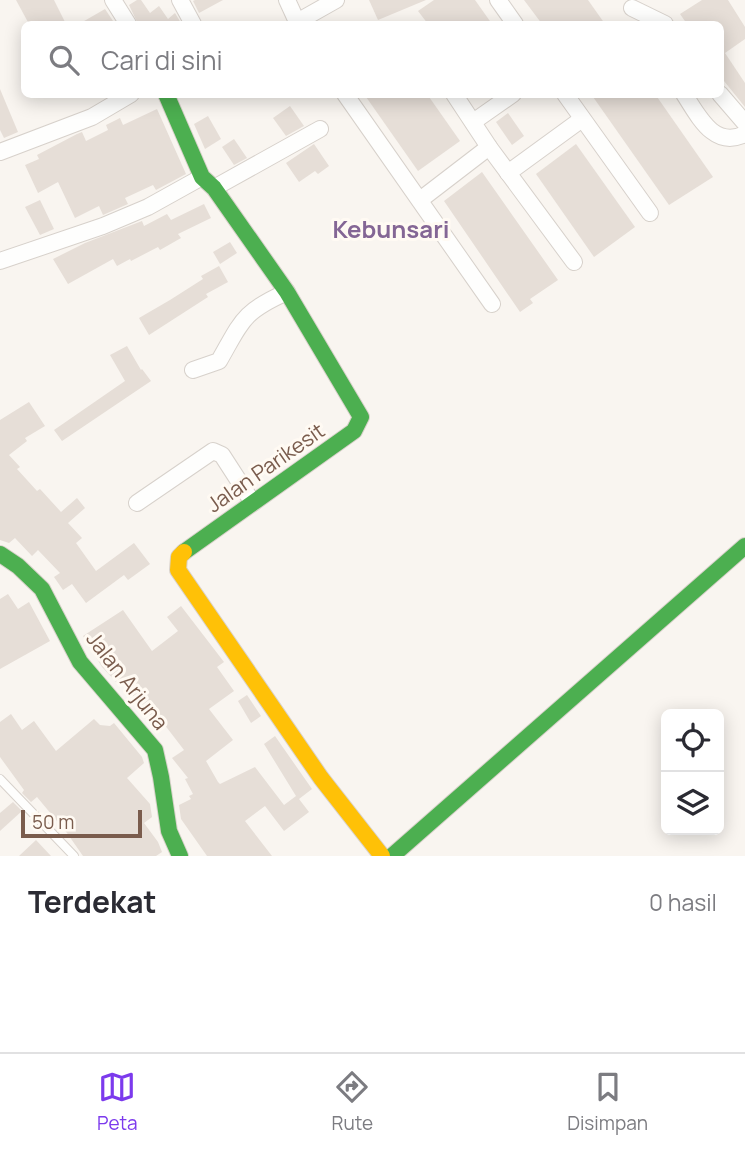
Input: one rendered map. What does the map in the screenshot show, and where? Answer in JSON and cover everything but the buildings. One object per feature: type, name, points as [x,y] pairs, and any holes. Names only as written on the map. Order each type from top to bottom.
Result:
[{"type":"street","points":[[113,0],[126,21]]},
{"type":"street","points":[[180,0],[191,21]]},
{"type":"street","points":[[287,0],[296,21]]},
{"type":"street","points":[[300,21],[335,0]]},
{"type":"street","points":[[498,0],[513,21]]},
{"type":"street","points":[[629,4],[653,21]]},
{"type":"street","points":[[629,4],[636,21]]},
{"type":"street","points":[[0,152],[92,117],[124,98]]},
{"type":"street","name":"Jalan Parikesit","points":[[168,98],[208,182],[287,292],[360,417],[354,431],[184,552],[179,557],[178,570],[321,778],[382,856]]},
{"type":"street","points":[[348,98],[492,304]]},
{"type":"street","points":[[457,98],[573,262]]},
{"type":"street","points":[[473,122],[507,98]]},
{"type":"street","points":[[572,98],[582,119],[650,212]]},
{"type":"street","points":[[687,98],[700,119],[718,136],[734,139],[745,134]]},
{"type":"street","points":[[723,98],[745,123]]},
{"type":"street","points":[[508,173],[582,119]]},
{"type":"street","points":[[0,261],[137,212],[320,129]]},
{"type":"street","points":[[420,200],[489,147]]},
{"type":"street","points":[[193,370],[219,362],[242,319],[265,302],[287,292]]},
{"type":"street","points":[[136,503],[213,452],[217,452],[222,455],[253,503]]},
{"type":"street","points":[[392,856],[745,546]]},
{"type":"street","name":"Jalan Arjuna","points":[[0,554],[24,570],[44,590],[80,662],[155,750],[161,765],[167,826],[176,855]]},
{"type":"lane","points":[[0,779],[74,856]]},
{"type":"traffic: fast","points":[[168,98],[202,177],[214,188],[287,292],[361,417],[354,431],[184,552]]},
{"type":"traffic: fast","points":[[392,856],[745,546]]},
{"type":"traffic: fast","points":[[0,554],[18,566],[42,589],[80,662],[155,750],[169,831],[180,856]]},
{"type":"traffic: slow","points":[[184,552],[179,557],[178,570],[321,778],[382,856]]},
{"type":"district","name":"Kebunsari","points":[[391,230]]}]
